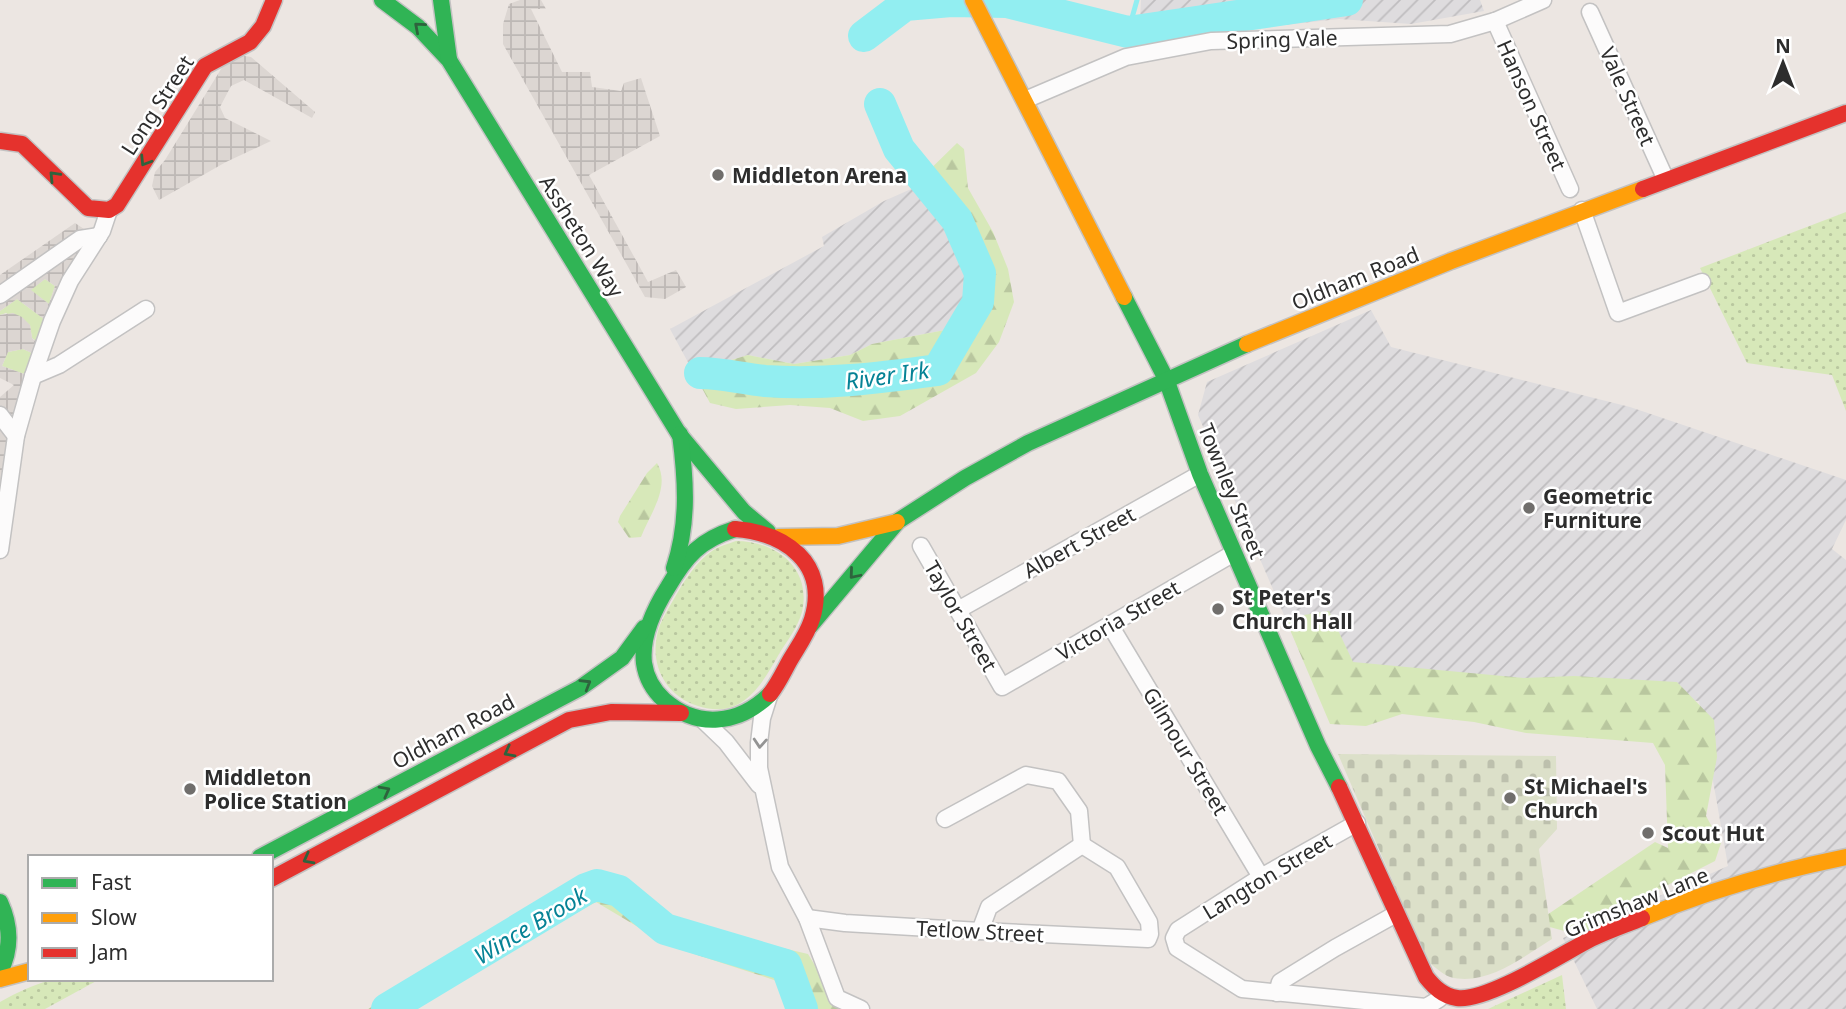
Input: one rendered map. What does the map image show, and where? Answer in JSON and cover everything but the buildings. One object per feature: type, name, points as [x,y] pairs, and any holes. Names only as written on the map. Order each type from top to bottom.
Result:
[{"type":"main road","name":"Assheton Way","points":[[382,0],[404,14],[428,35],[449,60],[680,434],[744,512],[773,534]]},
{"type":"main road","name":"Assheton Way","points":[[441,0],[449,60]]},
{"type":"main road","name":"Townley Street","points":[[974,0],[1166,379],[1200,474],[1318,746],[1357,822],[1426,977],[1446,999]]},
{"type":"main road","name":"Long Street","points":[[109,210],[117,205],[205,66],[215,58],[246,45],[261,31],[275,1]]},
{"type":"main road","name":"Oldham Road","points":[[773,534],[808,539],[839,537],[898,521],[965,478],[1028,443],[1226,352],[1582,210],[1846,113]]},
{"type":"main road","points":[[0,141],[22,144],[80,202],[94,210],[109,210]]},
{"type":"main road","name":"Assheton Way","points":[[667,587],[678,559],[687,499],[680,434]]},
{"type":"main road","name":"Oldham Road","points":[[810,626],[898,521]]},
{"type":"main road","points":[[273,878],[569,720],[589,714],[633,709],[681,713],[717,721],[738,716],[757,706],[770,694],[810,626],[815,596],[809,570],[796,551],[773,534],[752,529],[735,529],[705,541],[681,565],[649,620],[643,643],[647,676],[661,697],[681,713]]},
{"type":"main road","name":"Oldham Road","points":[[264,855],[580,688],[622,658],[649,620]]},
{"type":"main road","name":"Grimshaw Lane","points":[[1446,999],[1471,998],[1488,992],[1594,938],[1656,912],[1805,865],[1846,857]]},
{"type":"main road","points":[[0,901],[19,913]]},
{"type":"main road","points":[[0,901],[10,937],[8,952],[0,972]]},
{"type":"main road","points":[[0,979],[28,972]]},
{"type":"street","name":"Spring Vale","points":[[1025,100],[1126,57],[1211,41],[1450,34],[1495,20],[1543,0]]},
{"type":"street","name":"Vale Street","points":[[1590,12],[1666,180]]},
{"type":"street","name":"Hanson Street","points":[[1495,20],[1570,189]]},
{"type":"street","points":[[0,550],[16,436],[33,376],[52,321],[70,281],[99,236],[109,210]]},
{"type":"street","points":[[1582,210],[1618,313],[1702,282]]},
{"type":"street","points":[[0,295],[80,239],[99,236]]},
{"type":"street","points":[[33,376],[59,365],[146,309]]},
{"type":"street","points":[[0,415],[16,436]]},
{"type":"street","name":"Albert Street","points":[[958,610],[1200,474]]},
{"type":"street","name":"Taylor Street","points":[[921,545],[1002,687]]},
{"type":"street","name":"Victoria Street","points":[[1002,687],[1234,553]]},
{"type":"street","name":"Gilmour Street","points":[[1110,625],[1261,877]]},
{"type":"street","points":[[770,694],[762,718],[759,768],[780,867],[807,918],[837,998],[861,1009]]},
{"type":"street","points":[[703,720],[747,766],[765,792]]},
{"type":"street","points":[[945,819],[1026,775],[1058,781],[1079,811],[1082,845],[989,907],[980,932]]},
{"type":"street","name":"Langton Street","points":[[1276,993],[1242,989],[1177,948],[1174,938],[1178,930],[1261,877],[1357,822]]},
{"type":"street","name":"Tetlow Street","points":[[807,918],[980,932],[1147,939],[1150,934],[1149,922],[1117,867],[1082,845]]},
{"type":"street","points":[[1396,914],[1280,982],[1276,993],[1426,1007],[1439,999],[1446,999]]},
{"type":"shaded area","points":[[520,0],[541,0],[546,9],[531,9],[562,72],[590,72],[592,87],[621,91],[624,83],[641,78],[660,136],[589,175],[648,282],[676,270],[686,287],[665,299],[645,297],[503,44],[503,24],[509,4]]},
{"type":"shaded area","points":[[1141,0],[1480,0],[1484,11],[1411,24],[1339,19],[1139,41]]},
{"type":"shaded area","points":[[239,55],[251,57],[315,112],[312,118],[244,80],[231,86],[220,107],[225,118],[271,141],[226,162],[159,200],[152,186],[155,172],[226,61]]},
{"type":"shaded area","points":[[918,186],[968,266],[968,305],[945,330],[872,344],[850,355],[794,364],[748,355],[718,364],[690,366],[670,329],[824,246],[822,237],[884,201]]},
{"type":"shaded area","points":[[75,223],[87,231],[102,231],[33,376],[0,550],[0,397],[14,385],[0,378],[0,315],[13,313],[22,317],[30,325],[35,341],[44,319],[17,299],[0,311],[0,275]],"holes":[[[45,279],[55,286],[49,304],[31,290]],[[23,349],[32,353],[27,375],[2,366],[8,352]]]},
{"type":"shaded area","points":[[1371,310],[1391,347],[1630,407],[1846,480],[1846,520],[1832,549],[1846,560],[1846,1009],[1597,1009],[1563,938],[1728,866],[1699,701],[1603,696],[1306,666],[1198,415],[1207,382]]},
{"type":"green space","points":[[957,143],[964,149],[968,188],[993,232],[1008,269],[1014,302],[999,342],[976,373],[900,416],[863,421],[830,408],[790,405],[736,409],[710,403],[690,366],[718,364],[748,355],[794,364],[850,355],[872,344],[945,330],[968,305],[968,266],[916,183]]},
{"type":"green space","points":[[1846,212],[1846,411],[1832,375],[1747,363],[1700,268]]},
{"type":"green space","points":[[45,279],[55,286],[49,304],[30,290]]},
{"type":"green space","points":[[17,299],[44,319],[36,341],[32,338],[30,325],[6,313],[0,315],[0,311]]},
{"type":"green space","points":[[23,349],[32,353],[27,375],[2,366],[8,352]]},
{"type":"green space","points":[[657,463],[662,481],[658,500],[641,537],[629,538],[618,522],[620,516],[647,473]]},
{"type":"green space","points":[[736,541],[765,546],[788,560],[802,582],[802,612],[792,634],[757,688],[738,704],[713,709],[686,701],[667,685],[657,663],[656,638],[665,614],[696,566],[715,549]]},
{"type":"green space","points":[[1329,611],[1353,662],[1524,678],[1574,676],[1677,682],[1714,720],[1717,757],[1706,816],[1721,843],[1715,861],[1646,896],[1579,935],[1535,923],[1655,842],[1668,848],[1665,765],[1653,743],[1526,733],[1474,722],[1402,714],[1366,726],[1330,724],[1285,618]]},
{"type":"green space","points":[[1338,754],[1556,756],[1557,829],[1539,849],[1552,939],[1516,962],[1477,978],[1450,977],[1427,961]]},
{"type":"green space","points":[[614,883],[630,888],[680,924],[808,954],[838,1003],[838,1009],[797,1009],[791,990],[774,980],[670,946],[596,902],[403,1009],[368,1009],[567,895]]},
{"type":"green space","points":[[1562,975],[1566,1009],[1488,1009]]},
{"type":"green space","points":[[48,981],[96,981],[45,1009],[0,1009],[0,1002]]},
{"type":"waterway","points":[[1128,32],[1137,0]]},
{"type":"waterway","name":"River Irk","points":[[864,36],[905,5],[951,1],[1007,2],[1128,32],[1347,0]]},
{"type":"waterway","name":"River Irk","points":[[700,373],[765,381],[809,382],[938,370],[978,302],[980,273],[957,220],[899,149],[880,104]]},
{"type":"waterway","name":"Wince Brook","points":[[387,1009],[586,889],[597,885],[619,891],[665,929],[786,965],[802,1009]]},
{"type":"traffic: fast","points":[[382,0],[418,27],[449,60],[679,434],[744,512],[768,532]]},
{"type":"traffic: fast","points":[[441,0],[449,59]]},
{"type":"traffic: fast","points":[[1124,297],[1166,379],[1200,474],[1318,746],[1339,787]]},
{"type":"traffic: fast","points":[[810,626],[898,521],[965,478],[1028,443],[1247,344]]},
{"type":"traffic: fast","points":[[674,568],[682,535],[685,501],[680,434]]},
{"type":"traffic: fast","points":[[735,529],[712,538],[695,550],[675,576],[650,623],[645,643],[645,668],[653,688],[664,700],[690,716],[704,719],[732,717],[745,712],[770,694]]},
{"type":"traffic: fast","points":[[264,855],[580,688],[622,658],[644,628]]},
{"type":"traffic: fast","points":[[0,902],[9,937],[7,954],[0,972]]},
{"type":"traffic: slow","points":[[973,0],[1124,297]]},
{"type":"traffic: slow","points":[[1247,344],[1451,261],[1643,189]]},
{"type":"traffic: slow","points":[[778,537],[838,536],[897,522]]},
{"type":"traffic: slow","points":[[1642,918],[1742,883],[1846,857]]},
{"type":"traffic: slow","points":[[0,979],[28,972]]},
{"type":"traffic: jam","points":[[0,141],[22,144],[88,208],[109,210],[117,205],[205,66],[250,42],[263,26],[274,0]]},
{"type":"traffic: jam","points":[[1643,189],[1846,113]]},
{"type":"traffic: jam","points":[[735,529],[771,537],[786,544],[799,554],[814,582],[816,599],[810,625],[770,694]]},
{"type":"traffic: jam","points":[[273,878],[569,720],[611,712],[681,713]]},
{"type":"traffic: jam","points":[[1339,787],[1426,977],[1447,995],[1457,998],[1487,993],[1591,939],[1642,918]]},
{"type":"place","name":"Middleton Arena","points":[[718,175]]},
{"type":"place","name":"Geometric Furniture","points":[[1529,508]]},
{"type":"place","name":"St Peter's Church Hall","points":[[1218,609]]},
{"type":"place","name":"Middleton Police Station","points":[[190,789]]},
{"type":"place","name":"St Michael's Church","points":[[1510,798]]},
{"type":"place","name":"Scout Hut","points":[[1648,833]]}]
